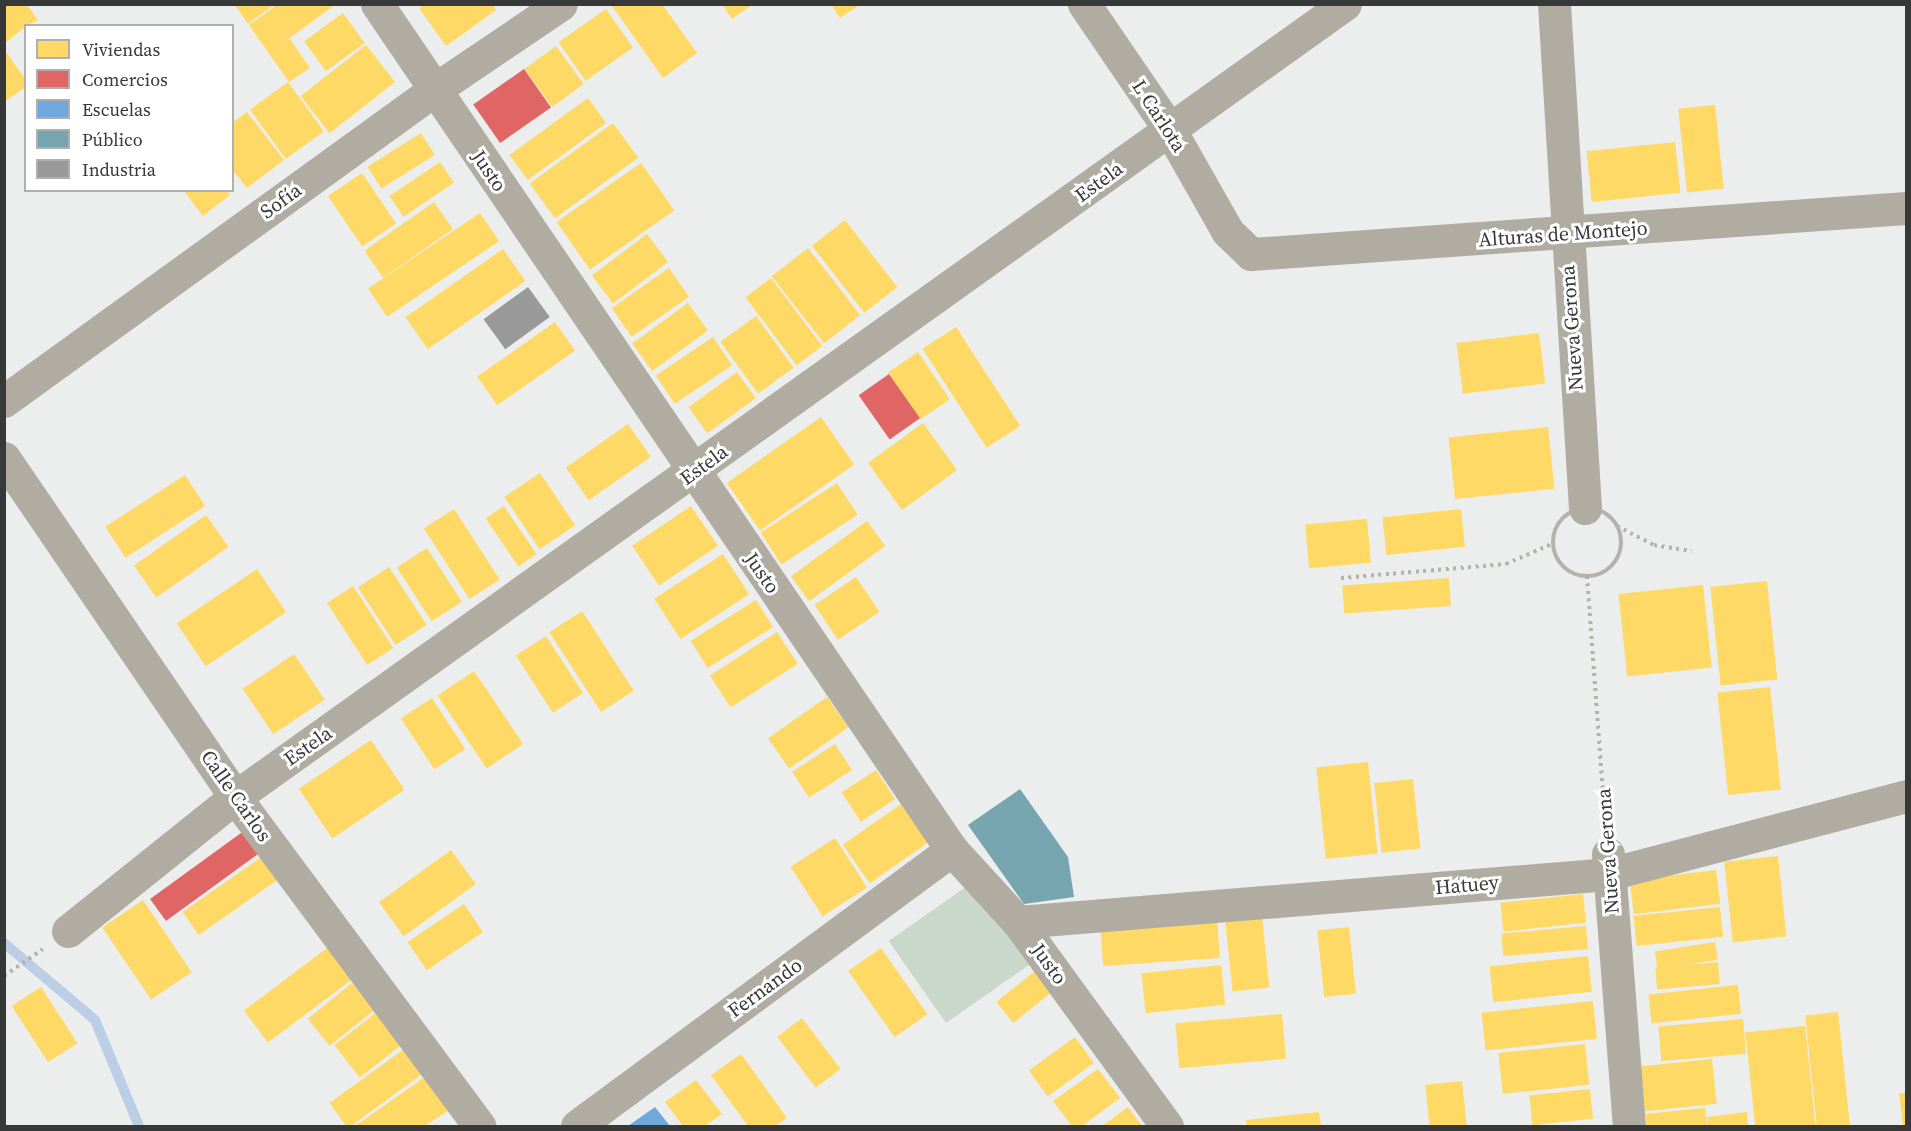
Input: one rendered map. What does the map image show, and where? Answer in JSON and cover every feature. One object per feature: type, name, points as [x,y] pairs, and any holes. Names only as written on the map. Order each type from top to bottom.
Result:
[{"type":"street","name":"Justo","points":[[377,4],[693,474],[952,850],[1018,922],[1167,1126]]},
{"type":"street","name":"Sofía","points":[[4,401],[434,90],[561,4]]},
{"type":"street","name":"L Carlota","points":[[1084,4],[1170,130],[1228,232]]},
{"type":"street","name":"Estela","points":[[68,931],[235,797],[693,474],[1345,4]]},
{"type":"street","name":"Nueva Gerona","points":[[1554,4],[1566,233],[1585,508]]},
{"type":"street","name":"Alturas de Montejo","points":[[1228,232],[1251,254],[1906,208]]},
{"type":"street","name":"Calle Carlos","points":[[4,458],[235,797],[479,1126]]},
{"type":"street","name":"Hatuey","points":[[1018,922],[1609,864],[1906,796]]},
{"type":"street","name":"Fernando","points":[[578,1126],[952,850]]},
{"type":"street","name":"Nueva Gerona","points":[[1609,864],[1629,1126]]},
{"type":"path","points":[[1616,526],[1654,545],[1692,550]]},
{"type":"path","points":[[1341,578],[1506,564],[1554,543]]},
{"type":"path","name":"Nueva Gerona","points":[[1587,576],[1609,864]]},
{"type":"path","points":[[4,976],[34,955]]},
{"type":"green space","points":[[973,882],[1030,964],[946,1023],[889,941]]},
{"type":"building: Viviendas","points":[[234,4],[275,4],[248,24]]},
{"type":"building: Viviendas","points":[[278,4],[336,4],[283,43],[290,39],[310,68],[289,82],[249,25]]},
{"type":"building: Viviendas","points":[[425,4],[492,4],[496,10],[446,46],[419,8]]},
{"type":"building: Viviendas","points":[[615,4],[662,4],[697,53],[663,78],[612,6]]},
{"type":"building: Viviendas","points":[[722,4],[753,4],[732,19]]},
{"type":"building: Viviendas","points":[[831,4],[861,4],[840,18]]},
{"type":"building: Viviendas","points":[[4,5],[27,5],[38,20],[24,24],[24,28],[4,44]]},
{"type":"building: Viviendas","points":[[606,9],[633,48],[585,81],[558,42]]},
{"type":"building: Viviendas","points":[[343,13],[365,43],[326,71],[304,41]]},
{"type":"building: Viviendas","points":[[366,45],[395,82],[330,133],[301,96]]},
{"type":"building: Viviendas","points":[[556,46],[584,84],[552,107],[524,69]]},
{"type":"building: Viviendas","points":[[4,49],[24,77],[24,88],[4,102]]},
{"type":"building: Viviendas","points":[[288,82],[324,131],[286,159],[250,110]]},
{"type":"building: Viviendas","points":[[588,98],[606,123],[528,180],[510,155]]},
{"type":"building: Viviendas","points":[[1715,105],[1724,189],[1687,192],[1678,109]]},
{"type":"building: Viviendas","points":[[247,112],[284,160],[247,188],[234,172],[234,122]]},
{"type":"building: Viviendas","points":[[613,123],[638,158],[555,218],[530,184]]},
{"type":"building: Viviendas","points":[[421,133],[435,155],[381,188],[368,166]]},
{"type":"building: Viviendas","points":[[1675,142],[1680,193],[1592,202],[1586,151]]},
{"type":"building: Viviendas","points":[[440,162],[454,183],[403,217],[389,196]]},
{"type":"building: Viviendas","points":[[641,163],[674,211],[590,270],[557,222]]},
{"type":"building: Viviendas","points":[[362,173],[396,224],[362,246],[328,196]]},
{"type":"building: Viviendas","points":[[185,192],[228,192],[230,195],[203,216]]},
{"type":"building: Viviendas","points":[[434,202],[453,229],[383,278],[364,251]]},
{"type":"building: Viviendas","points":[[480,213],[499,241],[387,317],[368,288]]},
{"type":"building: Viviendas","points":[[845,220],[897,287],[864,313],[812,246]]},
{"type":"building: Viviendas","points":[[647,234],[668,262],[613,303],[592,276]]},
{"type":"building: Viviendas","points":[[808,248],[860,315],[824,343],[772,276]]},
{"type":"building: Viviendas","points":[[503,249],[525,281],[428,349],[406,317]]},
{"type":"building: Viviendas","points":[[669,268],[689,297],[632,337],[612,308]]},
{"type":"building: Viviendas","points":[[771,278],[822,346],[797,365],[745,297]]},
{"type":"building: Viviendas","points":[[688,303],[708,331],[652,371],[632,344]]},
{"type":"building: Viviendas","points":[[756,316],[794,368],[758,394],[720,342]]},
{"type":"building: Viviendas","points":[[555,322],[575,351],[497,405],[477,376]]},
{"type":"building: Viviendas","points":[[956,327],[1020,426],[987,448],[922,349]]},
{"type":"building: Viviendas","points":[[1539,333],[1545,384],[1463,394],[1457,343]]},
{"type":"building: Viviendas","points":[[713,337],[732,365],[675,404],[656,376]]},
{"type":"building: Viviendas","points":[[918,352],[950,399],[920,419],[888,372]]},
{"type":"building: Viviendas","points":[[737,372],[756,398],[707,433],[688,407]]},
{"type":"building: Viviendas","points":[[821,417],[854,465],[760,530],[727,483]]},
{"type":"building: Viviendas","points":[[923,423],[957,470],[902,510],[868,463]]},
{"type":"building: Viviendas","points":[[628,424],[651,457],[589,500],[566,468]]},
{"type":"building: Viviendas","points":[[1548,427],[1554,489],[1455,499],[1449,437]]},
{"type":"building: Viviendas","points":[[540,473],[575,525],[540,549],[504,497]]},
{"type":"building: Viviendas","points":[[185,475],[205,506],[125,558],[105,527]]},
{"type":"building: Viviendas","points":[[837,483],[858,515],[781,564],[761,533]]},
{"type":"building: Viviendas","points":[[504,506],[536,554],[518,566],[486,518]]},
{"type":"building: Viviendas","points":[[691,506],[718,546],[659,585],[632,546]]},
{"type":"building: Viviendas","points":[[454,509],[500,579],[470,599],[424,529]]},
{"type":"building: Viviendas","points":[[1461,509],[1465,547],[1386,555],[1382,517]]},
{"type":"building: Viviendas","points":[[206,515],[228,547],[156,597],[134,565]]},
{"type":"building: Viviendas","points":[[1367,519],[1371,563],[1309,568],[1305,524]]},
{"type":"building: Viviendas","points":[[867,521],[885,546],[809,601],[791,576]]},
{"type":"building: Viviendas","points":[[427,548],[462,602],[432,621],[397,568]]},
{"type":"building: Viviendas","points":[[723,554],[749,594],[680,639],[654,599]]},
{"type":"building: Viviendas","points":[[389,567],[427,625],[396,645],[358,587]]},
{"type":"building: Viviendas","points":[[257,569],[286,612],[206,666],[177,623]]},
{"type":"building: Viviendas","points":[[856,577],[879,612],[838,640],[815,605]]},
{"type":"building: Viviendas","points":[[1449,578],[1451,606],[1344,613],[1342,585]]},
{"type":"building: Viviendas","points":[[1767,581],[1777,679],[1721,685],[1710,587]]},
{"type":"building: Viviendas","points":[[1703,585],[1712,668],[1627,676],[1618,594]]},
{"type":"building: Viviendas","points":[[353,586],[393,648],[367,665],[327,603]]},
{"type":"building: Viviendas","points":[[756,600],[773,627],[708,668],[691,641]]},
{"type":"building: Viviendas","points":[[582,611],[634,691],[601,712],[549,632]]},
{"type":"building: Viviendas","points":[[777,632],[798,664],[731,707],[710,676]]},
{"type":"building: Viviendas","points":[[546,636],[583,693],[553,713],[516,656]]},
{"type":"building: Viviendas","points":[[294,654],[325,700],[273,734],[243,689]]},
{"type":"building: Viviendas","points":[[474,671],[523,744],[487,769],[438,696]]},
{"type":"building: Viviendas","points":[[1770,687],[1781,789],[1728,795],[1717,693]]},
{"type":"building: Viviendas","points":[[827,697],[848,727],[789,769],[768,738]]},
{"type":"building: Viviendas","points":[[432,698],[465,749],[434,769],[401,718]]},
{"type":"building: Viviendas","points":[[371,740],[405,790],[332,838],[299,789]]},
{"type":"building: Viviendas","points":[[835,744],[852,770],[809,798],[792,772]]},
{"type":"building: Viviendas","points":[[1368,762],[1378,853],[1326,859],[1316,767]]},
{"type":"building: Viviendas","points":[[876,770],[895,799],[861,822],[842,792]]},
{"type":"building: Viviendas","points":[[1413,779],[1420,849],[1382,853],[1374,783]]},
{"type":"building: Viviendas","points":[[901,804],[928,843],[870,883],[843,845]]},
{"type":"building: Viviendas","points":[[835,838],[867,887],[823,916],[791,867]]},
{"type":"building: Viviendas","points":[[451,850],[476,884],[404,936],[379,902]]},
{"type":"building: Viviendas","points":[[267,853],[283,876],[199,935],[183,912]]},
{"type":"building: Viviendas","points":[[1778,856],[1786,937],[1733,942],[1724,862]]},
{"type":"building: Viviendas","points":[[1716,870],[1720,904],[1634,914],[1630,881]]},
{"type":"building: Viviendas","points":[[1583,894],[1586,923],[1503,932],[1500,903]]},
{"type":"building: Viviendas","points":[[143,900],[192,972],[151,1000],[102,927]]},
{"type":"building: Viviendas","points":[[464,904],[483,932],[427,970],[408,942]]},
{"type":"building: Viviendas","points":[[1720,907],[1723,937],[1637,946],[1633,916]]},
{"type":"building: Viviendas","points":[[1217,917],[1220,958],[1103,966],[1100,925]]},
{"type":"building: Viviendas","points":[[1262,917],[1269,988],[1233,991],[1225,921]]},
{"type":"building: Viviendas","points":[[1586,926],[1588,949],[1503,956],[1501,933]]},
{"type":"building: Viviendas","points":[[1349,927],[1356,994],[1324,997],[1317,930]]},
{"type":"building: Viviendas","points":[[1715,942],[1718,960],[1658,969],[1655,952]]},
{"type":"building: Viviendas","points":[[331,945],[355,977],[268,1043],[244,1011]]},
{"type":"building: Viviendas","points":[[881,948],[927,1014],[895,1037],[848,971]]},
{"type":"building: Viviendas","points":[[1588,956],[1592,992],[1493,1002],[1490,966]]},
{"type":"building: Viviendas","points":[[1718,962],[1720,984],[1657,989],[1655,967]]},
{"type":"building: Viviendas","points":[[1221,965],[1225,1005],[1146,1013],[1141,973]]},
{"type":"building: Viviendas","points":[[1036,970],[1053,991],[1013,1023],[996,1002]]},
{"type":"building: Viviendas","points":[[352,983],[374,1010],[330,1046],[308,1019]]},
{"type":"building: Viviendas","points":[[1738,985],[1741,1014],[1652,1023],[1648,994]]},
{"type":"building: Viviendas","points":[[41,987],[77,1043],[48,1062],[12,1006]]},
{"type":"building: Viviendas","points":[[1593,1001],[1597,1039],[1486,1050],[1482,1013]]},
{"type":"building: Viviendas","points":[[377,1012],[402,1044],[360,1078],[334,1045]]},
{"type":"building: Viviendas","points":[[1838,1012],[1850,1126],[1817,1126],[1805,1015]]},
{"type":"building: Viviendas","points":[[1282,1014],[1286,1059],[1179,1068],[1175,1023]]},
{"type":"building: Viviendas","points":[[802,1018],[841,1069],[816,1088],[777,1037]]},
{"type":"building: Viviendas","points":[[1743,1019],[1746,1054],[1661,1061],[1658,1026]]},
{"type":"building: Viviendas","points":[[1805,1026],[1815,1125],[1755,1126],[1745,1032]]},
{"type":"building: Viviendas","points":[[1075,1037],[1094,1063],[1048,1096],[1029,1071]]},
{"type":"building: Viviendas","points":[[1585,1044],[1589,1085],[1503,1094],[1498,1053]]},
{"type":"building: Viviendas","points":[[404,1049],[422,1074],[351,1126],[346,1126],[330,1103]]},
{"type":"building: Viviendas","points":[[741,1054],[787,1118],[775,1126],[748,1126],[711,1075]]},
{"type":"building: Viviendas","points":[[1712,1059],[1717,1104],[1645,1111],[1640,1067]]},
{"type":"building: Viviendas","points":[[1098,1069],[1120,1098],[1082,1126],[1072,1126],[1053,1101]]},
{"type":"building: Viviendas","points":[[425,1077],[449,1110],[425,1126],[355,1126]]},
{"type":"building: Viviendas","points":[[696,1080],[722,1114],[705,1126],[683,1126],[665,1102]]},
{"type":"building: Viviendas","points":[[1462,1081],[1467,1126],[1430,1126],[1425,1085]]},
{"type":"building: Viviendas","points":[[1590,1089],[1593,1119],[1532,1125],[1529,1095]]},
{"type":"building: Viviendas","points":[[1899,1093],[1906,1093],[1906,1126],[1903,1126]]},
{"type":"building: Viviendas","points":[[1128,1107],[1142,1126],[1102,1126]]},
{"type":"building: Viviendas","points":[[1705,1108],[1707,1126],[1647,1126],[1645,1114]]},
{"type":"building: Viviendas","points":[[1319,1112],[1321,1126],[1247,1126],[1246,1120]]},
{"type":"building: Viviendas","points":[[1747,1112],[1748,1126],[1708,1126],[1707,1117]]},
{"type":"building: Comercios","points":[[524,69],[551,108],[500,143],[473,105]]},
{"type":"building: Comercios","points":[[889,374],[920,418],[890,439],[859,395]]},
{"type":"building: Comercios","points":[[252,825],[268,847],[166,921],[150,899]]},
{"type":"building: Escuelas","points":[[655,1107],[670,1126],[628,1126]]},
{"type":"building: Público","points":[[1020,789],[1068,857],[1074,897],[1024,904],[968,825]]},
{"type":"building: Industria","points":[[528,287],[550,317],[505,349],[484,319]]},
{"type":"waterway","points":[[4,943],[95,1020],[139,1126]]}]
